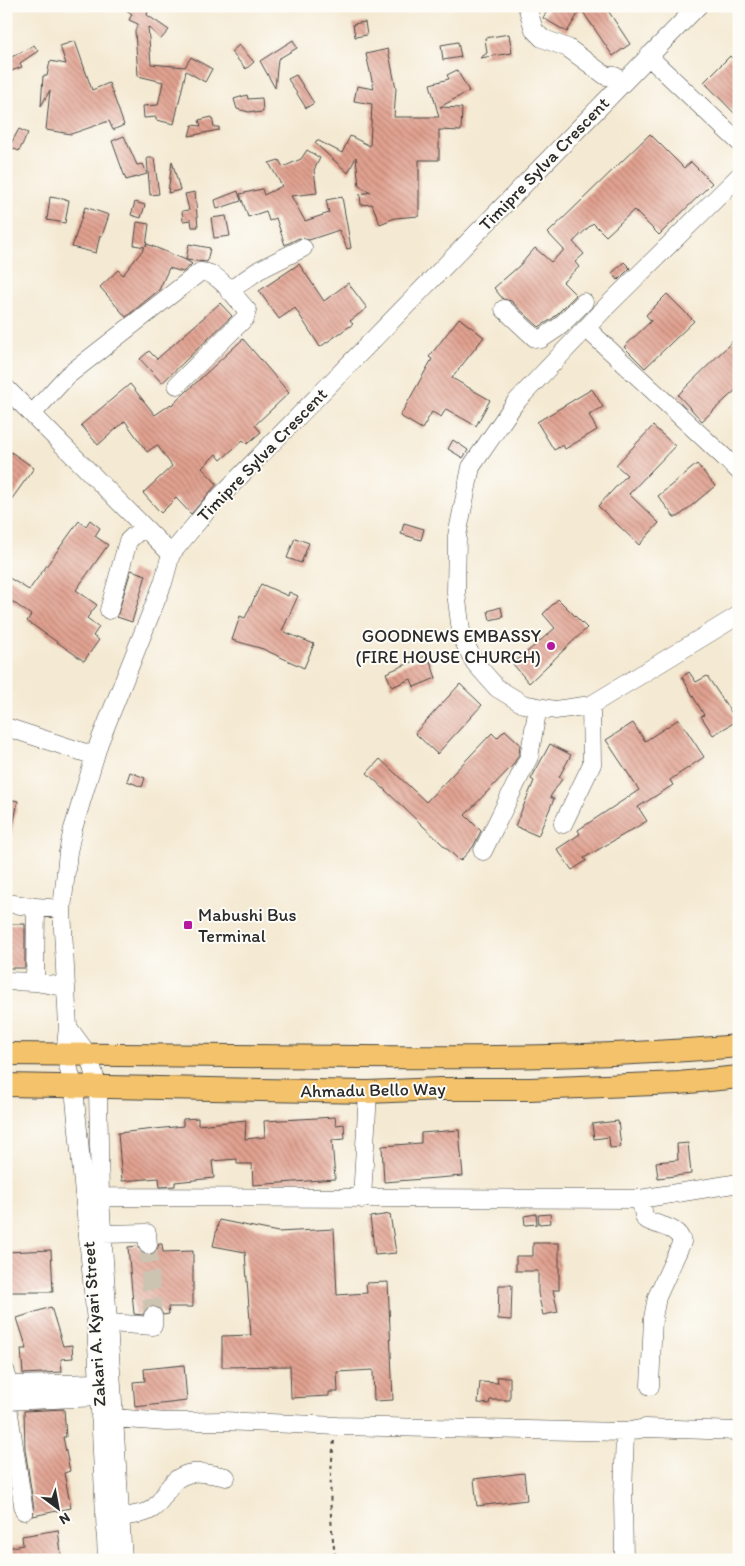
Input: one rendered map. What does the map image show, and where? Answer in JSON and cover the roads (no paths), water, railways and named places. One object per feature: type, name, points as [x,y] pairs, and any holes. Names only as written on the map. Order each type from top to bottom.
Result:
[{"type":"main road","name":"Ahmadu Bello Way","points":[[6,1054],[502,1058],[663,1053],[739,1046]]},
{"type":"main road","name":"Ahmadu Bello Way","points":[[6,1085],[98,1089],[368,1092],[440,1089],[540,1089],[678,1083],[739,1077]]},
{"type":"street","points":[[527,6],[534,30],[542,38],[568,48],[606,76],[614,76],[622,83]]},
{"type":"street","name":"Timipre Sylva Crescent","points":[[74,1088],[65,1054],[68,1027],[64,987],[62,909],[68,852],[95,756],[171,554],[217,500],[698,6]]},
{"type":"street","points":[[648,56],[739,142]]},
{"type":"street","points":[[739,176],[586,328],[515,403],[471,467],[457,536],[456,593],[462,638],[476,663],[497,688],[524,704],[554,710],[591,705],[739,615]]},
{"type":"street","points":[[229,291],[258,270],[303,248]]},
{"type":"street","points":[[32,414],[67,376],[200,272],[206,271],[214,274],[247,310],[245,318],[177,384]]},
{"type":"street","points":[[504,309],[537,339],[547,337],[584,302]]},
{"type":"street","points":[[559,327],[574,341]]},
{"type":"street","points":[[586,328],[739,470]]},
{"type":"street","points":[[6,388],[171,554]]},
{"type":"street","points":[[109,610],[128,541],[141,529],[149,532]]},
{"type":"street","points":[[563,824],[592,764],[591,705]]},
{"type":"street","points":[[483,851],[529,756],[538,707]]},
{"type":"street","points":[[6,727],[95,756]]},
{"type":"street","points":[[6,903],[62,909]]},
{"type":"street","points":[[35,982],[36,907]]},
{"type":"street","points":[[6,981],[35,982],[64,987]]},
{"type":"street","points":[[68,1027],[89,1056],[98,1089]]},
{"type":"street","name":"Zakari A. Kyari Street","points":[[74,1088],[96,1322],[99,1390],[107,1418]]},
{"type":"street","name":"Zakari A. Kyari Street","points":[[98,1089],[100,1197],[109,1323],[107,1418],[112,1518],[107,1560]]},
{"type":"street","points":[[362,1200],[368,1092]]},
{"type":"street","points":[[100,1197],[362,1200],[640,1200],[739,1184]]},
{"type":"street","points":[[640,1200],[645,1219],[656,1225],[675,1230],[680,1235],[682,1242],[657,1297],[653,1318],[650,1386]]},
{"type":"street","points":[[102,1234],[147,1233],[148,1245]]},
{"type":"street","points":[[109,1323],[153,1326],[153,1316]]},
{"type":"street","points":[[24,1511],[11,1456],[7,1386],[61,1391],[99,1390]]},
{"type":"street","points":[[107,1418],[166,1422],[223,1420],[336,1426],[625,1432],[644,1428],[739,1431]]},
{"type":"street","points":[[624,1560],[625,1432]]},
{"type":"street","points":[[112,1518],[150,1511],[160,1503],[172,1483],[188,1474],[200,1471],[226,1477]]},
{"type":"street","name":"Zakari A. Kyari Street","points":[[112,1518],[122,1560]]},
{"type":"tunnel","points":[[148,1245],[153,1316]]},
{"type":"place","name":"GOODNEWS EMBASSY (FIRE HOUSE CHURCH)","points":[[551,646]]},
{"type":"place","name":"Mabushi Bus Terminal","points":[[188,925]]}]
